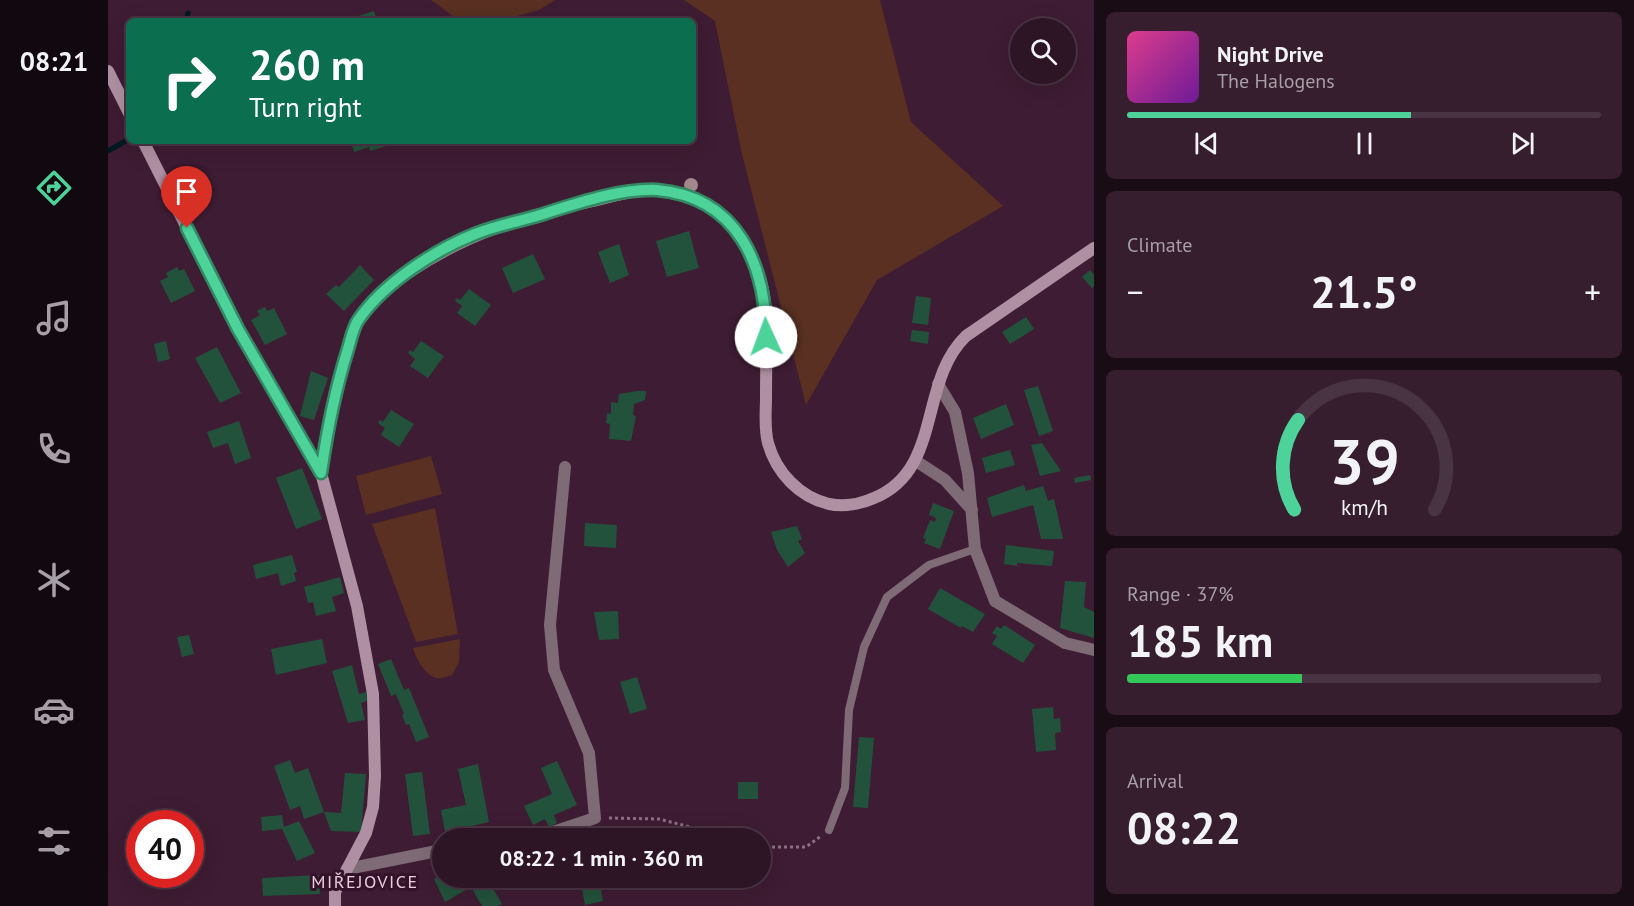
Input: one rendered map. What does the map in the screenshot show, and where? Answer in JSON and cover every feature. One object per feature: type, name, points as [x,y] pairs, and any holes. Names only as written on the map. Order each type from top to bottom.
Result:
[{"type":"street","points":[[108,71],[126,107]]},
{"type":"street","points":[[145,144],[238,329],[321,473],[357,606],[373,694],[375,776],[373,807],[366,833],[335,892],[335,906]]},
{"type":"street","points":[[321,473],[338,378],[357,321],[387,287],[430,258],[475,234],[573,205],[628,193],[655,190],[684,195],[709,206],[737,231],[750,251],[764,293],[768,441],[779,468],[789,481],[805,494],[830,504],[849,505],[866,502],[882,495],[898,483],[915,461],[947,358],[966,336],[1094,248]]},
{"type":"street","points":[[938,384],[955,412],[968,473],[975,549],[995,601],[1065,643],[1094,650]]},
{"type":"street","points":[[915,461],[945,480],[972,510]]},
{"type":"street","points":[[564,467],[550,625],[554,669],[589,753],[595,818],[565,828]]},
{"type":"street","points":[[347,869],[432,852]]},
{"type":"lane","points":[[830,830],[845,788],[849,710],[864,647],[887,597],[929,565],[975,549]]},
{"type":"path","points":[[595,818],[659,819],[695,828]]},
{"type":"path","points":[[771,847],[806,847],[830,830]]},
{"type":"shaded area","points":[[431,0],[555,0],[539,10],[510,18],[454,17]]},
{"type":"shaded area","points":[[684,0],[880,0],[911,122],[1003,206],[877,280],[806,405],[741,150],[715,21]]},
{"type":"shaded area","points":[[431,456],[442,494],[366,515],[356,476]]},
{"type":"shaded area","points":[[435,508],[458,634],[416,642],[372,524]]},
{"type":"shaded area","points":[[460,639],[459,662],[452,675],[442,678],[433,677],[425,670],[413,648]]},
{"type":"building","points":[[374,11],[376,18],[352,18]]},
{"type":"building","points":[[352,144],[393,144],[370,151],[369,147],[354,152]]},
{"type":"building","points":[[689,231],[699,268],[667,277],[656,241]]},
{"type":"building","points":[[619,244],[629,275],[610,283],[598,252]]},
{"type":"building","points":[[533,254],[545,279],[513,293],[502,268]]},
{"type":"building","points":[[360,265],[374,280],[344,311],[326,294],[336,285],[339,287]]},
{"type":"building","points":[[177,267],[179,271],[184,269],[195,291],[171,303],[160,281],[168,277],[166,273]]},
{"type":"building","points":[[1090,270],[1094,275],[1092,288],[1082,277]]},
{"type":"building","points":[[469,289],[491,305],[475,326],[457,313],[462,306],[455,301],[457,298],[460,300]]},
{"type":"building","points":[[916,296],[931,298],[928,325],[912,323]]},
{"type":"building","points":[[265,307],[267,311],[274,308],[287,334],[265,345],[251,320],[260,315],[257,311]]},
{"type":"building","points":[[1026,317],[1034,329],[1010,344],[1002,332]]},
{"type":"building","points":[[912,330],[929,332],[928,344],[910,341]]},
{"type":"building","points":[[166,341],[170,359],[158,362],[154,344]]},
{"type":"building","points":[[421,341],[444,356],[428,378],[410,366],[415,359],[408,353],[410,350],[413,352]]},
{"type":"building","points":[[217,347],[241,393],[220,403],[195,358]]},
{"type":"building","points":[[311,371],[328,378],[314,420],[300,416]]},
{"type":"building","points":[[1038,386],[1053,431],[1039,436],[1024,390]]},
{"type":"building","points":[[646,391],[645,400],[634,404],[633,415],[636,416],[631,441],[609,439],[610,424],[606,423],[607,413],[611,414],[611,402],[618,403],[619,394]]},
{"type":"building","points":[[1006,404],[1014,425],[981,439],[973,418]]},
{"type":"building","points":[[391,410],[414,424],[399,447],[381,435],[385,428],[378,423],[380,420],[383,422]]},
{"type":"building","points":[[239,421],[251,458],[235,464],[228,443],[213,448],[207,432]]},
{"type":"building","points":[[1042,443],[1061,471],[1040,476],[1031,445]]},
{"type":"building","points":[[1010,450],[1015,465],[986,473],[982,458]]},
{"type":"building","points":[[302,468],[322,519],[296,529],[276,478]]},
{"type":"building","points":[[1090,475],[1091,480],[1075,483],[1074,478]]},
{"type":"building","points":[[1024,485],[1026,491],[1043,486],[1048,501],[1054,499],[1063,539],[1041,539],[1033,505],[992,517],[987,498]]},
{"type":"building","points":[[933,503],[954,511],[940,549],[924,543],[926,539],[923,538],[930,520],[935,522],[936,518],[929,515]]},
{"type":"building","points":[[585,523],[617,525],[616,548],[584,546]]},
{"type":"building","points":[[797,526],[802,539],[798,541],[805,553],[788,567],[777,550],[771,532]]},
{"type":"building","points":[[1006,545],[1054,551],[1052,566],[1004,564]]},
{"type":"building","points":[[292,555],[297,572],[294,573],[296,581],[281,586],[278,573],[256,579],[253,565]]},
{"type":"building","points":[[340,577],[344,593],[332,597],[336,611],[316,616],[313,602],[308,603],[304,587]]},
{"type":"building","points":[[1065,581],[1086,582],[1084,607],[1094,612],[1094,638],[1060,628]]},
{"type":"building","points":[[940,588],[985,614],[973,632],[962,626],[961,628],[928,609]]},
{"type":"building","points":[[618,611],[619,639],[599,640],[594,612]]},
{"type":"building","points":[[1004,625],[1035,645],[1023,663],[992,644],[997,636],[992,633],[997,626],[1001,629]]},
{"type":"building","points":[[189,635],[194,654],[182,657],[177,637]]},
{"type":"building","points":[[322,639],[327,663],[276,675],[271,649]]},
{"type":"building","points":[[391,659],[404,690],[409,688],[429,737],[416,742],[409,724],[406,725],[396,694],[391,696],[378,664]]},
{"type":"building","points":[[352,665],[359,694],[367,692],[369,700],[361,703],[365,720],[348,723],[332,671]]},
{"type":"building","points":[[637,677],[647,709],[630,714],[620,682]]},
{"type":"building","points":[[1053,707],[1054,719],[1060,718],[1061,732],[1055,733],[1056,750],[1036,752],[1032,709]]},
{"type":"building","points":[[859,737],[874,738],[868,808],[853,807]]},
{"type":"building","points":[[290,760],[295,773],[308,768],[324,812],[304,819],[300,806],[290,810],[274,766]]},
{"type":"building","points":[[557,761],[577,805],[554,815],[557,823],[549,827],[545,819],[533,825],[524,806],[552,794],[541,768]]},
{"type":"building","points":[[478,764],[489,822],[463,828],[444,828],[441,810],[466,805],[458,769]]},
{"type":"building","points":[[422,772],[430,834],[413,836],[405,774]]},
{"type":"building","points":[[345,773],[366,774],[361,832],[331,831],[324,812],[341,813]]},
{"type":"building","points":[[738,782],[758,782],[758,799],[738,799]]},
{"type":"building","points":[[282,815],[284,827],[299,821],[315,853],[297,861],[282,829],[262,831],[261,817]]},
{"type":"building","points":[[319,875],[320,894],[263,896],[262,878]]},
{"type":"building","points":[[438,888],[469,888],[445,902]]},
{"type":"building","points":[[472,888],[493,888],[502,904],[482,906]]},
{"type":"building","points":[[582,888],[601,888],[603,901],[585,905]]},
{"type":"waterway","points":[[187,18],[188,13]]},
{"type":"waterway","points":[[108,151],[126,141]]},
{"type":"district","name":"MIŘEJOVICE","points":[[365,881]]},
{"type":"route","points":[[187,228],[238,329],[321,473],[328,423],[338,378],[357,321],[387,287],[430,258],[475,234],[573,205],[628,193],[655,190],[684,195],[709,206],[723,217],[737,231],[750,251],[764,293],[766,337]]}]
